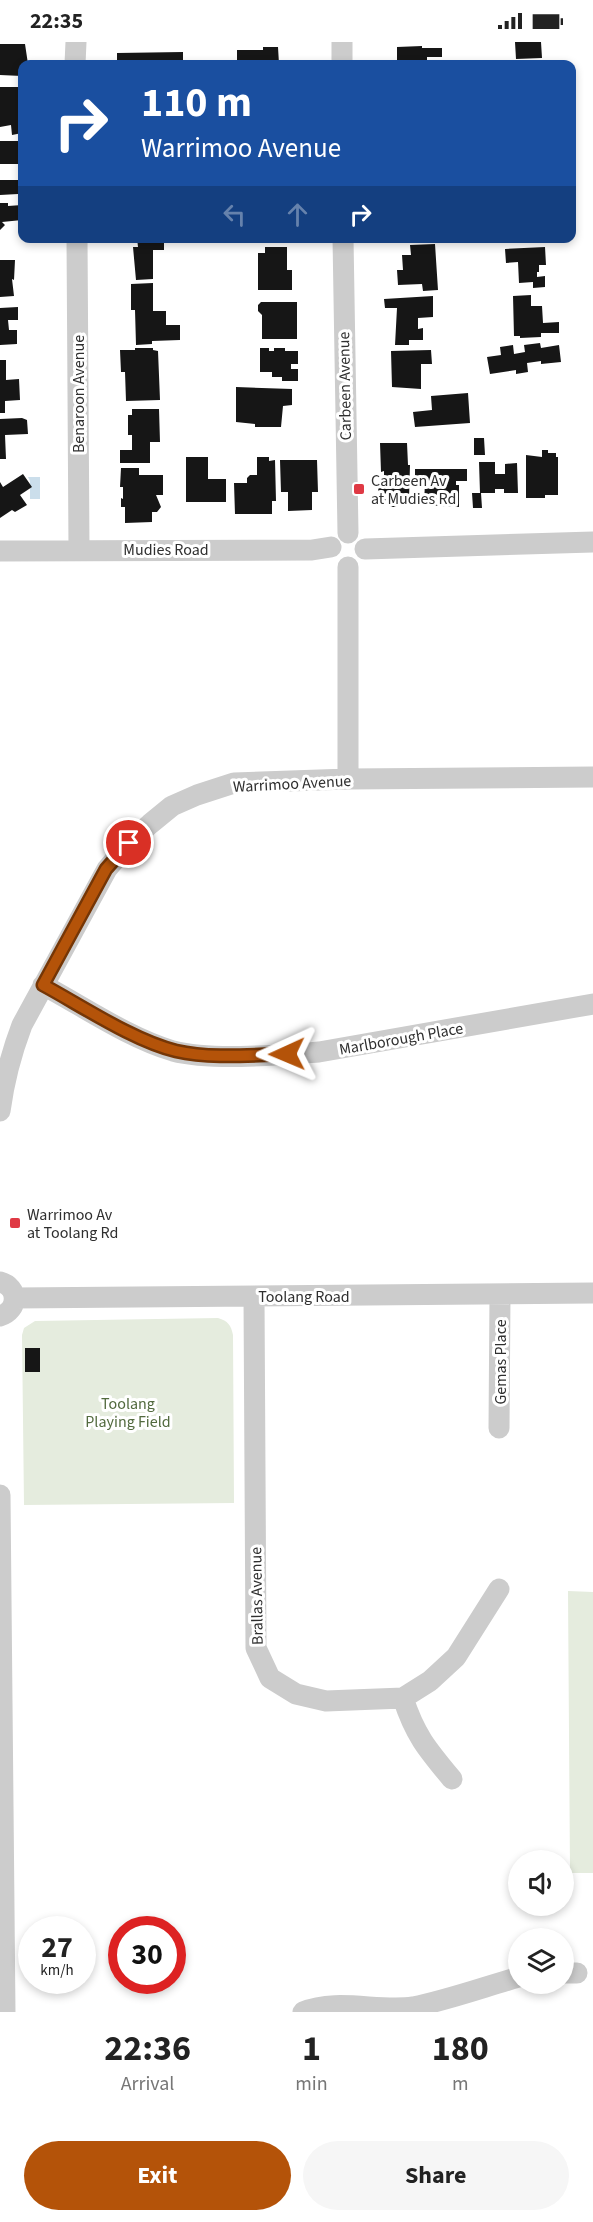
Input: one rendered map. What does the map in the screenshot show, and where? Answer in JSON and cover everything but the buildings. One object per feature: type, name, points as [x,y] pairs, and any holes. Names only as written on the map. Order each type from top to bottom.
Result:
[{"type":"street","points":[[75,60],[76,42]]},
{"type":"street","points":[[342,42],[342,60]]},
{"type":"street","name":"Benaroon Avenue","points":[[76,243],[79,549]]},
{"type":"street","name":"Carbeen Avenue","points":[[343,243],[348,533]]},
{"type":"street","points":[[348,533],[362,539],[365,549],[359,563],[348,567],[337,563],[331,553],[331,547],[337,537],[348,533]]},
{"type":"street","points":[[365,549],[593,542]]},
{"type":"street","name":"Mudies Road","points":[[0,551],[312,550],[331,547]]},
{"type":"street","points":[[348,567],[348,779]]},
{"type":"street","name":"Warrimoo Avenue","points":[[0,1111],[4,1081],[22,1025],[106,869],[129,843],[172,806],[234,783],[348,779],[593,777]]},
{"type":"street","name":"Marlborough Place","points":[[43,985],[147,1042],[175,1051],[202,1055],[319,1052],[593,1004]]},
{"type":"street","points":[[0,1282],[10,1286],[15,1298],[10,1311],[0,1316]]},
{"type":"street","name":"Toolang Road","points":[[15,1298],[593,1293]]},
{"type":"street","name":"Gemas Place","points":[[499,1428],[500,1295]]},
{"type":"street","name":"Brallas Avenue","points":[[254,1297],[256,1648],[270,1678],[296,1694],[326,1701],[403,1698],[430,1681],[456,1657],[499,1589]]},
{"type":"street","points":[[0,1496],[5,2012]]},
{"type":"street","points":[[403,1698],[410,1721],[422,1743],[452,1779]]},
{"type":"street","points":[[303,2012],[310,2009],[333,2007],[411,2007],[508,1980]]},
{"type":"green space","name":"Toolang Playing Field","points":[[218,1318],[228,1324],[233,1335],[234,1503],[24,1505],[22,1335],[24,1328],[35,1321]]},
{"type":"green space","points":[[568,1591],[593,1592],[593,1873],[574,1873],[574,1850],[570,1850]]},
{"type":"water","points":[[28,477],[40,477],[40,499],[30,499]]},
{"type":"place","name":"Carbeen Av at Mudies Rd","points":[[359,489]]},
{"type":"place","name":"Warrimoo Av at Toolang Rd","points":[[15,1223]]},
{"type":"route","points":[[129,843],[106,869],[43,985],[147,1042],[175,1051],[202,1055],[287,1054]]}]
